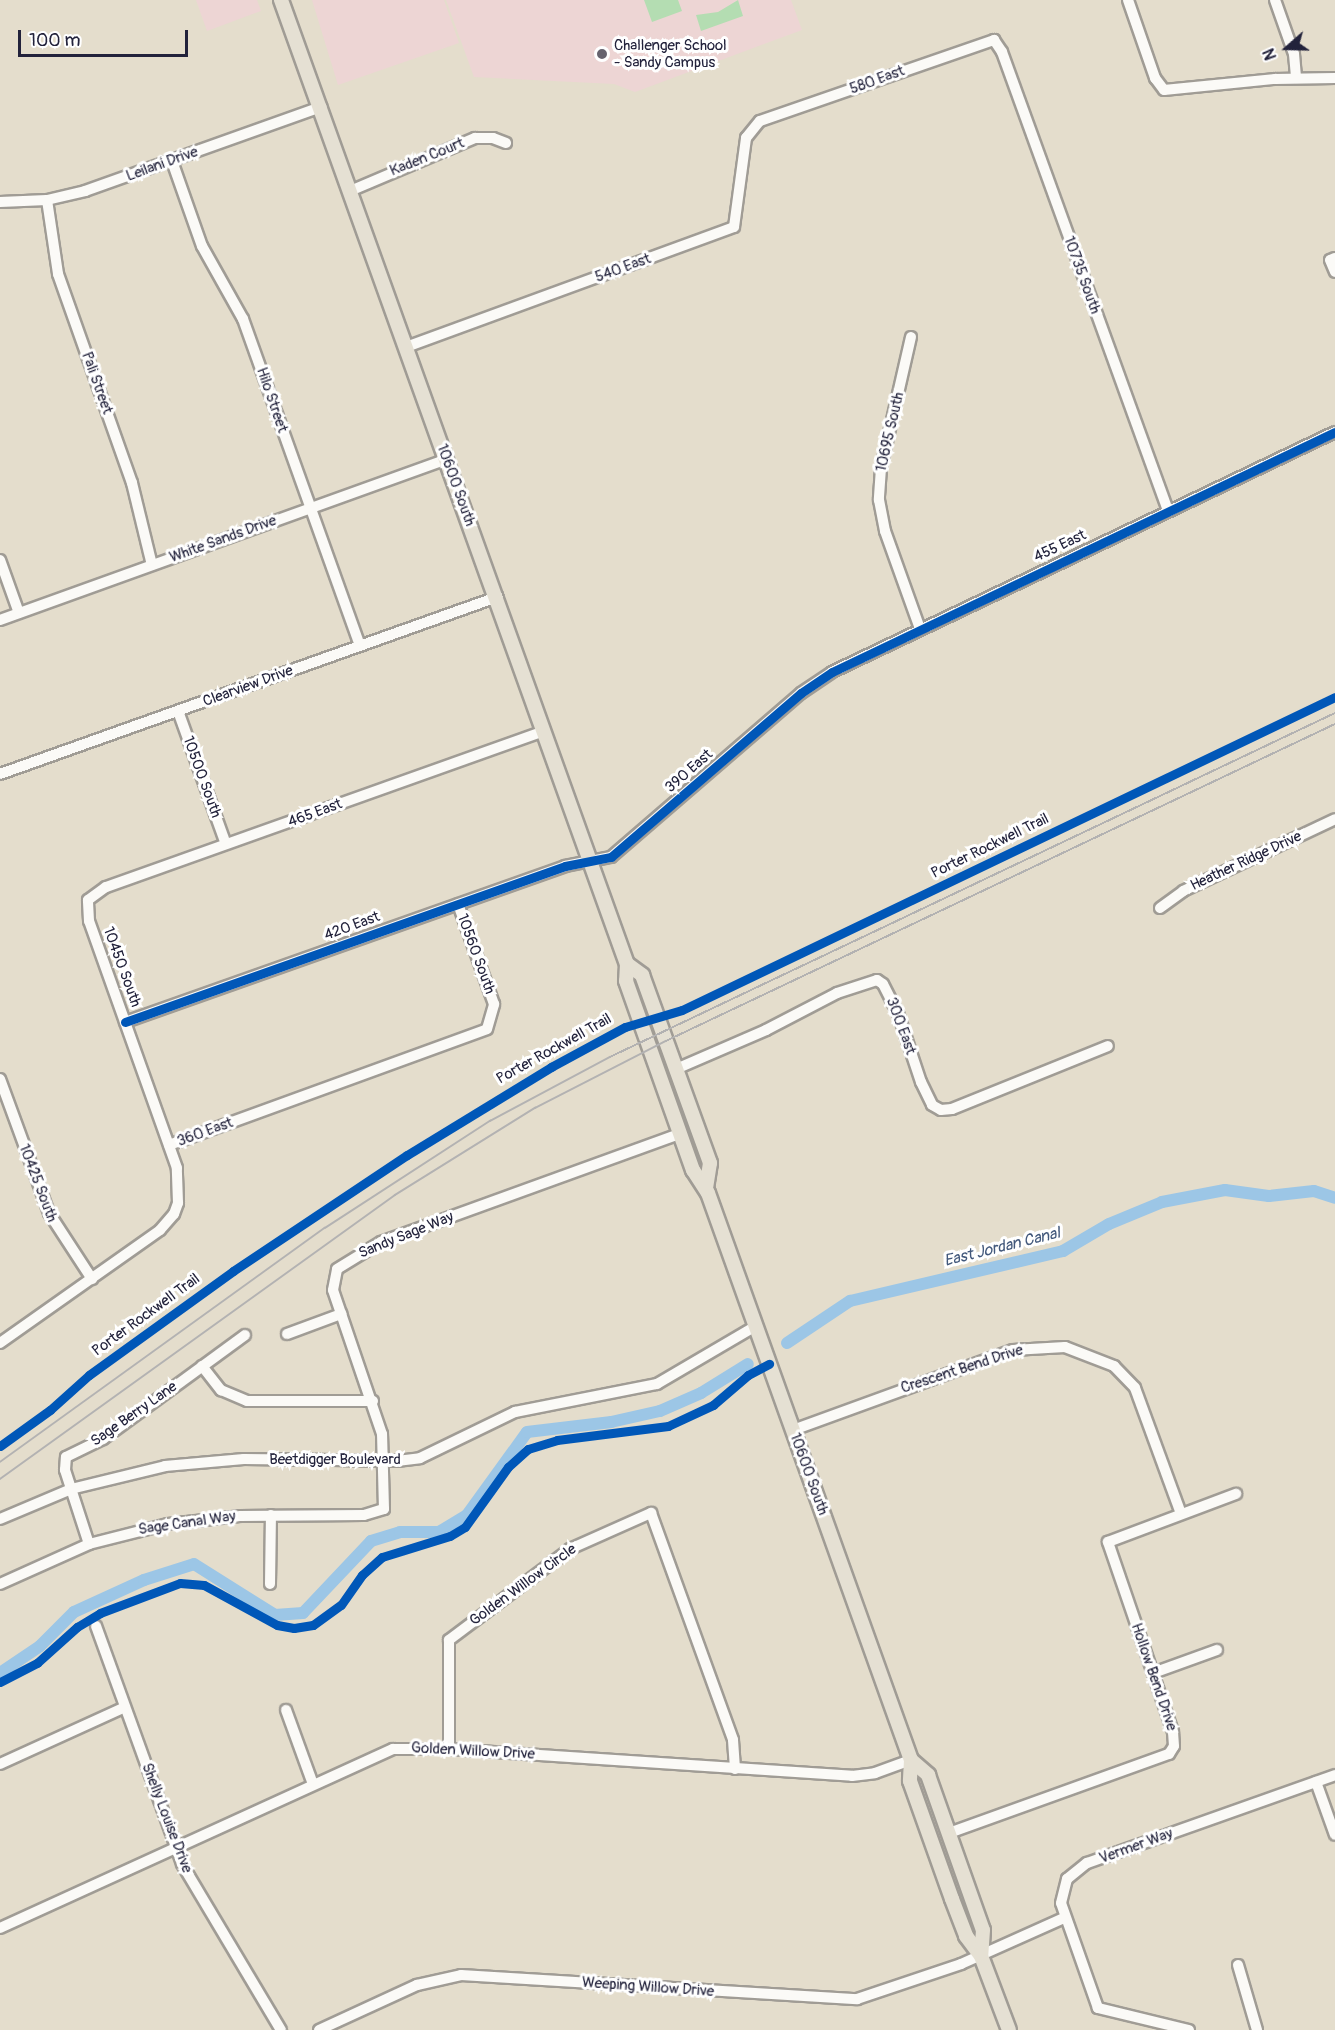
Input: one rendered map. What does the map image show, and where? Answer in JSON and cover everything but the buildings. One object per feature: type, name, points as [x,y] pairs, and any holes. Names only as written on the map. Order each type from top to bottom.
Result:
[{"type":"main road","name":"10600 South","points":[[283,2],[591,861],[627,964],[626,981],[680,1134],[693,1170],[706,1189],[911,1760],[910,1781],[948,1888],[966,1936],[981,1956],[1009,2030]]},
{"type":"main road","name":"10600 South","points":[[627,964],[642,975],[710,1163],[706,1189]]},
{"type":"main road","name":"10600 South","points":[[911,1760],[928,1775],[949,1833],[983,1930],[981,1956]]},
{"type":"street","points":[[1128,0],[1155,78],[1164,90],[1296,78],[1335,78]]},
{"type":"street","points":[[1275,0],[1294,54],[1296,78]]},
{"type":"street","name":"580 East","points":[[760,121],[994,40]]},
{"type":"street","name":"10735 South","points":[[994,40],[1002,52],[1168,511]]},
{"type":"street","name":"Leilani Drive","points":[[0,202],[47,200],[172,160],[321,107]]},
{"type":"street","name":"540 East","points":[[406,347],[734,227],[746,138],[760,121]]},
{"type":"street","name":"Kaden Court","points":[[350,190],[475,138],[493,138],[506,143]]},
{"type":"street","name":"Hilo Street","points":[[172,160],[202,246],[237,304],[360,646]]},
{"type":"street","name":"Pali Street","points":[[47,200],[58,274],[134,490],[152,565]]},
{"type":"street","points":[[1333,259],[1335,272]]},
{"type":"street","name":"10695 South","points":[[911,337],[881,468],[879,500],[885,531],[920,629]]},
{"type":"street","name":"455 East","points":[[801,693],[832,672],[1335,432]]},
{"type":"street","name":"White Sands Drive","points":[[0,620],[447,459]]},
{"type":"street","points":[[0,560],[19,613]]},
{"type":"street","name":"Clearview Drive","points":[[0,774],[497,597]]},
{"type":"street","name":"390 East","points":[[591,861],[621,851],[801,693]]},
{"type":"street","name":"10500 South","points":[[178,711],[226,844]]},
{"type":"street","name":"465 East","points":[[88,900],[106,887],[544,731]]},
{"type":"street","name":"Heather Ridge Drive","points":[[1160,908],[1183,891],[1335,819]]},
{"type":"street","name":"420 East","points":[[125,1022],[565,866],[591,861]]},
{"type":"street","name":"10450 South","points":[[88,900],[89,921],[169,1145]]},
{"type":"street","name":"10560 South","points":[[458,904],[494,1004]]},
{"type":"street","name":"300 East","points":[[676,1069],[766,1030],[845,989],[877,980],[883,984],[898,1013],[928,1098],[941,1110],[952,1109],[1108,1046]]},
{"type":"street","name":"360 East","points":[[0,1343],[160,1230],[174,1214],[179,1180],[169,1145],[481,1034],[492,1023],[494,1004]]},
{"type":"street","name":"10425 South","points":[[0,1078],[49,1213],[92,1279]]},
{"type":"street","name":"Sandy Sage Way","points":[[384,1509],[385,1461],[373,1401],[333,1290],[335,1274],[364,1250],[680,1134]]},
{"type":"street","points":[[287,1334],[341,1314]]},
{"type":"street","name":"Beetdigger Boulevard","points":[[0,1519],[71,1489],[132,1472],[191,1463],[244,1459],[385,1461],[431,1455],[492,1421],[528,1408],[627,1393],[657,1384],[756,1326]]},
{"type":"street","name":"Sage Berry Lane","points":[[89,1544],[64,1466],[69,1454],[103,1438],[245,1335]]},
{"type":"street","name":"Crescent Bend Drive","points":[[793,1431],[1013,1350],[1065,1347],[1114,1366],[1135,1388],[1182,1514]]},
{"type":"street","points":[[202,1366],[221,1390],[247,1401],[373,1401]]},
{"type":"street","name":"Hollow Bend Drive","points":[[949,1833],[1168,1754],[1175,1739],[1108,1542],[1236,1494]]},
{"type":"street","name":"Sage Canal Way","points":[[0,1584],[89,1544],[168,1524],[271,1515],[364,1515],[384,1509]]},
{"type":"street","name":"Golden Willow Circle","points":[[449,1749],[449,1640],[570,1549],[651,1513],[733,1740],[735,1769]]},
{"type":"street","points":[[270,1584],[271,1515]]},
{"type":"street","name":"Shelly Louise Drive","points":[[96,1626],[192,1884],[281,2030]]},
{"type":"street","points":[[1153,1673],[1217,1650]]},
{"type":"street","points":[[0,1764],[125,1707]]},
{"type":"street","points":[[286,1710],[313,1784]]},
{"type":"street","name":"Golden Willow Drive","points":[[0,1928],[393,1749],[449,1749],[852,1776],[875,1773],[911,1760]]},
{"type":"street","name":"Vermer Way","points":[[1189,2030],[1098,2008],[1064,1918],[1062,1891],[1067,1879],[1087,1863],[1335,1775]]},
{"type":"street","points":[[1316,1782],[1335,1835]]},
{"type":"street","points":[[981,1956],[1064,1918]]},
{"type":"street","name":"Weeping Willow Drive","points":[[319,2030],[417,1985],[450,1976],[844,2000],[881,1993],[981,1956]]},
{"type":"street","points":[[1238,1965],[1257,2030]]},
{"type":"shaded area","points":[[196,0],[257,0],[261,11],[207,31]]},
{"type":"shaded area","points":[[312,0],[444,0],[459,43],[338,85]]},
{"type":"shaded area","name":"Challenger School - Sandy Campus","points":[[446,0],[791,0],[802,30],[635,92],[614,84],[474,77]]},
{"type":"green space","points":[[644,0],[678,0],[682,11],[652,22]]},
{"type":"green space","points":[[738,0],[743,16],[701,31],[696,15],[718,12]]},
{"type":"waterway","name":"East Jordan Canal","points":[[787,1343],[850,1301],[1063,1251],[1109,1224],[1162,1202],[1225,1190],[1269,1196],[1314,1191],[1335,1198]]},
{"type":"waterway","name":"East Jordan Canal","points":[[0,1673],[40,1646],[74,1612],[144,1580],[194,1564],[275,1615],[303,1613],[371,1541],[400,1532],[439,1532],[467,1515],[527,1432],[611,1422],[660,1411],[701,1393],[748,1364]]},
{"type":"tram line","points":[[0,1462],[325,1228],[490,1121],[610,1057],[1335,713]]},
{"type":"tram line","points":[[0,1479],[395,1195],[535,1108],[666,1041],[1335,724]]},
{"type":"cycle path","points":[[125,1022],[565,866],[611,857],[801,693],[832,672],[1335,432]]},
{"type":"cycle path","name":"Porter Rockwell Trail","points":[[0,1446],[50,1410],[89,1375],[233,1271],[407,1155],[551,1067],[625,1027],[682,1010],[1335,697]]},
{"type":"cycle path","points":[[0,1682],[37,1663],[77,1627],[100,1613],[180,1583],[204,1585],[277,1625],[294,1628],[313,1625],[341,1605],[362,1575],[382,1557],[450,1536],[465,1527],[508,1467],[528,1449],[557,1440],[668,1426],[713,1405],[748,1375],[769,1364]]},
{"type":"place","name":"Challenger School - Sandy Campus","points":[[602,54]]}]
